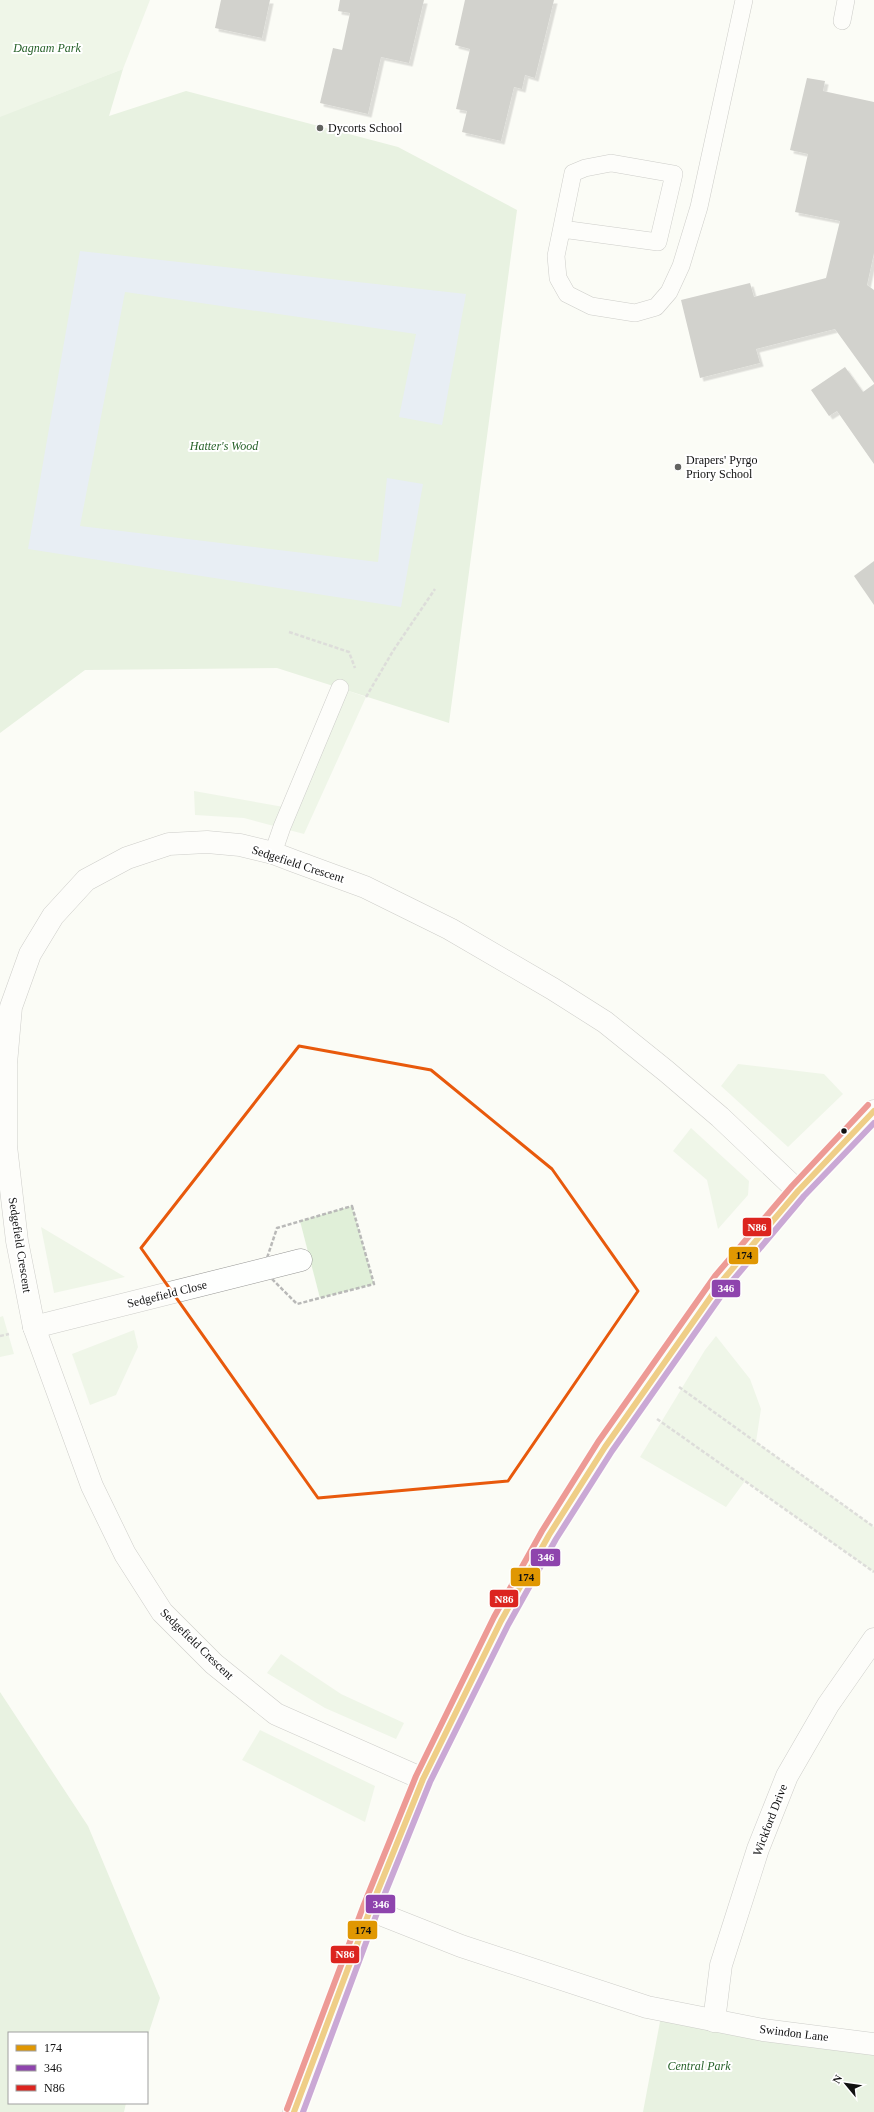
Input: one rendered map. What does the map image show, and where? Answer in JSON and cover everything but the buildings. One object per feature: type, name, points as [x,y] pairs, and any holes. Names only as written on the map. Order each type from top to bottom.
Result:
[{"type":"street","name":"Sedgefield Crescent","points":[[423,1779],[276,1714],[214,1664],[162,1612],[124,1554],[92,1486],[34,1327],[17,1240],[6,1146],[6,1064],[11,1007],[30,954],[53,916],[86,880],[127,858],[169,844],[207,842],[240,846],[273,853],[365,887],[436,922],[566,997],[604,1022],[666,1071],[720,1118],[798,1191]]},
{"type":"street","points":[[294,2112],[370,1910],[423,1779],[504,1614],[549,1535],[605,1447],[722,1281],[798,1191],[874,1111]]},
{"type":"street","name":"Sedgefield Close","points":[[34,1327],[301,1260]]},
{"type":"street","name":"Wickford Drive","points":[[714,2021],[721,1965],[758,1849],[787,1776],[828,1705],[874,1639]]},
{"type":"street","name":"Swindon Lane","points":[[370,1910],[461,1946],[647,2007],[763,2030],[874,2044]]},
{"type":"lane","points":[[562,229],[658,242],[674,174],[611,163],[585,168],[573,174],[556,256],[558,278],[567,294],[591,306],[635,313],[656,307],[670,292],[682,266],[699,207],[744,0]]},
{"type":"lane","points":[[842,21],[846,0]]},
{"type":"lane","points":[[273,853],[282,827],[340,688]]},
{"type":"path","points":[[363,689],[366,697],[393,651],[435,589]]},
{"type":"path","points":[[288,632],[349,652],[357,674]]},
{"type":"path","points":[[658,1372],[874,1526]]},
{"type":"path","points":[[636,1404],[874,1572]]},
{"type":"highlighted area","points":[[299,1046],[431,1070],[552,1169],[638,1291],[508,1481],[318,1498],[141,1248]]},
{"type":"green space","name":"Dagnam Park","points":[[0,0],[150,0],[123,69],[49,98],[0,287]]},
{"type":"green space","name":"Hatter's Wood","points":[[123,69],[109,116],[186,91],[398,147],[517,210],[449,723],[277,668],[85,670],[0,733],[0,117]]},
{"type":"green space","points":[[340,688],[366,697],[304,834],[244,818],[195,815],[194,791],[295,809]]},
{"type":"green space","points":[[738,1064],[824,1074],[843,1094],[788,1147],[721,1086]]},
{"type":"green space","points":[[691,1128],[749,1181],[748,1195],[718,1229],[707,1180],[673,1151]]},
{"type":"green space","points":[[352,1206],[374,1284],[320,1298],[300,1221]]},
{"type":"green space","points":[[41,1227],[125,1277],[54,1293]]},
{"type":"green space","points":[[3,1316],[14,1354],[0,1357],[0,1317]]},
{"type":"green space","points":[[134,1330],[138,1347],[116,1395],[90,1405],[72,1354]]},
{"type":"green space","points":[[716,1336],[750,1379],[761,1409],[756,1442],[874,1527],[874,1572],[745,1481],[726,1507],[640,1457],[705,1350]]},
{"type":"green space","points":[[281,1654],[341,1694],[404,1723],[396,1739],[325,1708],[267,1673]]},
{"type":"green space","points":[[0,1692],[88,1826],[160,1998],[148,2035],[148,2032],[8,2032],[8,2104],[126,2104],[124,2112],[0,2112]]},
{"type":"green space","points":[[260,1730],[375,1786],[365,1822],[242,1760]]},
{"type":"green space","name":"Central Park","points":[[662,2011],[874,2044],[874,2112],[643,2112]]},
{"type":"water","points":[[80,251],[466,294],[442,425],[399,417],[416,334],[125,292],[80,526],[378,562],[387,478],[423,484],[401,607],[28,549]]},
{"type":"transit line","name":"N86","points":[[287,2109],[363,1907],[416,1776],[494,1617],[542,1531],[598,1442],[715,1276],[792,1186],[868,1105]]},
{"type":"transit line","name":"174","points":[[294,2112],[370,1910],[423,1779],[501,1621],[549,1535],[605,1447],[722,1281],[798,1191],[874,1111]]},
{"type":"transit line","name":"346","points":[[303,2112],[377,1913],[430,1782],[508,1625],[556,1539],[612,1451],[728,1286],[804,1196],[874,1123]]},
{"type":"place","name":"Dycorts School","points":[[320,128]]},
{"type":"place","name":"Drapers' Pyrgo Priory School","points":[[678,467]]}]
